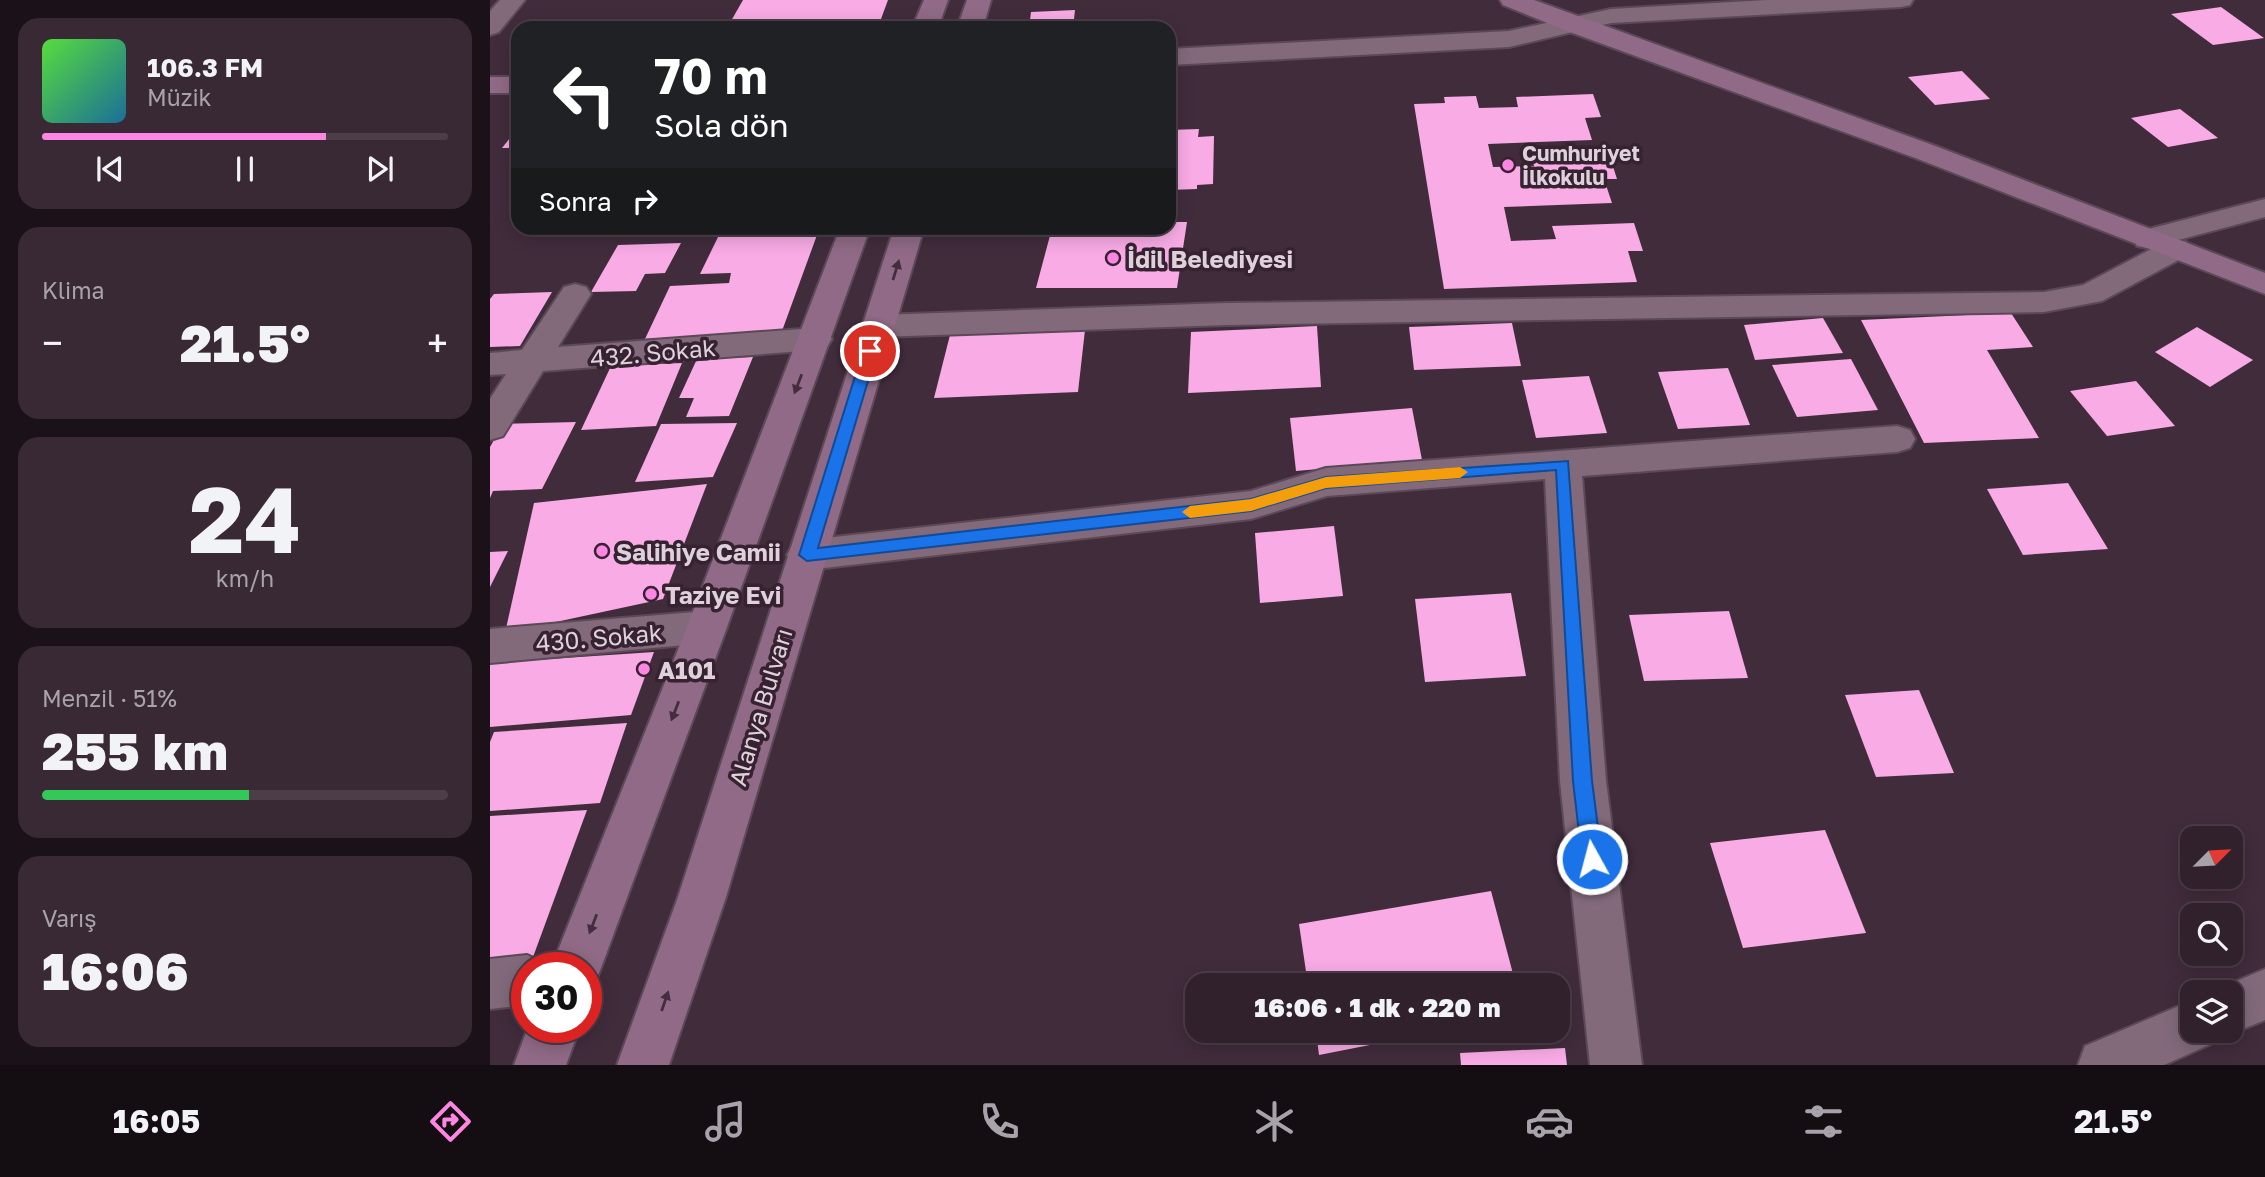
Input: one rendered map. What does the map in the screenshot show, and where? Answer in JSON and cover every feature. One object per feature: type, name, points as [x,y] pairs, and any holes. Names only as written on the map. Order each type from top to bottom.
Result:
[{"type":"main road","points":[[928,21],[936,0]]},
{"type":"main road","points":[[972,21],[979,0]]},
{"type":"main road","points":[[1512,0],[1576,26],[1928,153],[2265,284]]},
{"type":"main road","points":[[490,64],[511,63]]},
{"type":"main road","points":[[490,85],[511,85]]},
{"type":"main road","points":[[582,952],[708,627],[852,235]]},
{"type":"main road","name":"Alanya Bulvarı","points":[[643,1065],[702,897],[907,235]]},
{"type":"main road","points":[[540,1065],[548,1043]]},
{"type":"street","points":[[490,27],[513,0]]},
{"type":"street","points":[[1176,57],[1509,39],[1576,26],[1607,8],[1901,0]]},
{"type":"street","points":[[878,326],[1239,314],[2044,302],[2091,294],[2162,244],[2265,208]]},
{"type":"street","points":[[490,428],[575,294]]},
{"type":"street","name":"432. Sokak","points":[[490,364],[815,339]]},
{"type":"street","points":[[807,555],[1251,505],[1326,482],[1897,439]]},
{"type":"street","points":[[1563,464],[1583,781],[1616,1065]]},
{"type":"street","name":"430. Sokak","points":[[490,646],[708,627]]},
{"type":"street","points":[[490,984],[511,982]]},
{"type":"street","points":[[2243,1004],[2265,994]]},
{"type":"street","points":[[2104,1065],[2180,1032]]},
{"type":"building","points":[[743,0],[888,0],[881,19],[731,21]]},
{"type":"building","points":[[2221,7],[2264,38],[2213,45],[2171,14]]},
{"type":"building","points":[[1075,10],[1074,21],[1030,21],[1031,12]]},
{"type":"building","points":[[1962,71],[1990,99],[1935,105],[1908,77]]},
{"type":"building","points":[[1593,94],[1601,117],[1585,118],[1592,140],[1488,144],[1493,167],[1534,166],[1532,156],[1609,154],[1617,179],[1604,179],[1612,203],[1504,207],[1511,241],[1556,239],[1552,226],[1634,223],[1643,251],[1628,251],[1637,282],[1444,289],[1414,104],[1445,103],[1444,97],[1476,96],[1479,108],[1518,107],[1516,97]]},
{"type":"building","points":[[2180,109],[2218,138],[2168,147],[2131,118]]},
{"type":"building","points":[[1199,129],[1198,137],[1214,136],[1213,184],[1197,185],[1197,189],[1176,190],[1176,130]]},
{"type":"building","points":[[511,137],[511,148],[502,148]]},
{"type":"building","name":"İdil Belediyesi","points":[[1176,222],[1187,222],[1177,288],[1036,288],[1050,235],[1176,235]]},
{"type":"building","points":[[817,235],[782,331],[645,339],[670,286],[729,283],[731,273],[700,274],[718,237]]},
{"type":"building","points":[[681,243],[665,273],[645,274],[636,291],[591,292],[618,245]]},
{"type":"building","points":[[552,292],[520,346],[490,347],[490,299],[494,294]]},
{"type":"building","points":[[2011,313],[2033,347],[1987,350],[2039,438],[1924,443],[1861,320]]},
{"type":"building","points":[[1823,318],[1843,353],[1755,360],[1744,325]]},
{"type":"building","points":[[1512,323],[1521,366],[1414,370],[1409,327]]},
{"type":"building","points":[[1317,326],[1321,387],[1188,393],[1191,332]]},
{"type":"building","points":[[2197,327],[2253,360],[2210,387],[2155,352]]},
{"type":"building","points":[[1085,330],[1078,392],[934,398],[950,335]]},
{"type":"building","points":[[753,357],[729,416],[686,417],[694,398],[679,398],[697,359]]},
{"type":"building","points":[[1851,359],[1878,410],[1797,417],[1772,365]]},
{"type":"building","points":[[682,363],[656,426],[581,430],[611,366]]},
{"type":"building","points":[[1728,368],[1750,425],[1678,429],[1658,372]]},
{"type":"building","points":[[1589,376],[1607,433],[1536,438],[1522,380]]},
{"type":"building","points":[[2136,381],[2175,426],[2107,436],[2070,391]]},
{"type":"building","points":[[1412,408],[1422,460],[1296,471],[1290,418]]},
{"type":"building","points":[[576,422],[542,489],[493,491],[490,498],[490,447],[503,424]]},
{"type":"building","points":[[737,423],[713,477],[635,482],[661,424]]},
{"type":"building","points":[[2068,483],[2108,549],[2023,555],[1987,489]]},
{"type":"building","name":"Salihiye Camii","points":[[707,484],[663,599],[505,633],[534,503]]},
{"type":"building","points":[[1334,526],[1343,596],[1260,603],[1255,533]]},
{"type":"building","points":[[508,551],[490,587],[490,552]]},
{"type":"building","points":[[1511,593],[1526,676],[1425,682],[1415,599]]},
{"type":"building","points":[[1729,611],[1748,678],[1644,681],[1629,615]]},
{"type":"building","points":[[654,652],[631,715],[490,727],[490,663]]},
{"type":"building","points":[[1919,690],[1954,773],[1876,777],[1845,695]]},
{"type":"building","points":[[627,723],[600,803],[490,811],[490,742],[494,732]]},
{"type":"building","points":[[587,810],[535,952],[511,952],[511,973],[490,978],[490,816]]},
{"type":"building","points":[[1825,830],[1866,933],[1743,948],[1710,843]]},
{"type":"building","points":[[1491,891],[1513,973],[1306,973],[1299,924]]},
{"type":"building","points":[[1318,1043],[1380,1043],[1319,1055]]},
{"type":"building","points":[[1565,1048],[1567,1065],[1461,1065],[1460,1053]]},
{"type":"slow traffic","points":[[1190,512],[1251,505],[1326,482],[1460,472]]},
{"type":"place","name":"Cumhuriyet İlkokulu","points":[[1508,165]]},
{"type":"place","name":"İdil Belediyesi","points":[[1113,258]]},
{"type":"place","name":"Salihiye Camii","points":[[602,551]]},
{"type":"place","name":"Taziye Evi","points":[[651,594]]},
{"type":"place","name":"A101","points":[[644,669]]},
{"type":"route","points":[[870,351],[807,555],[1251,505],[1326,482],[1563,464],[1583,781],[1592,859]]}]
